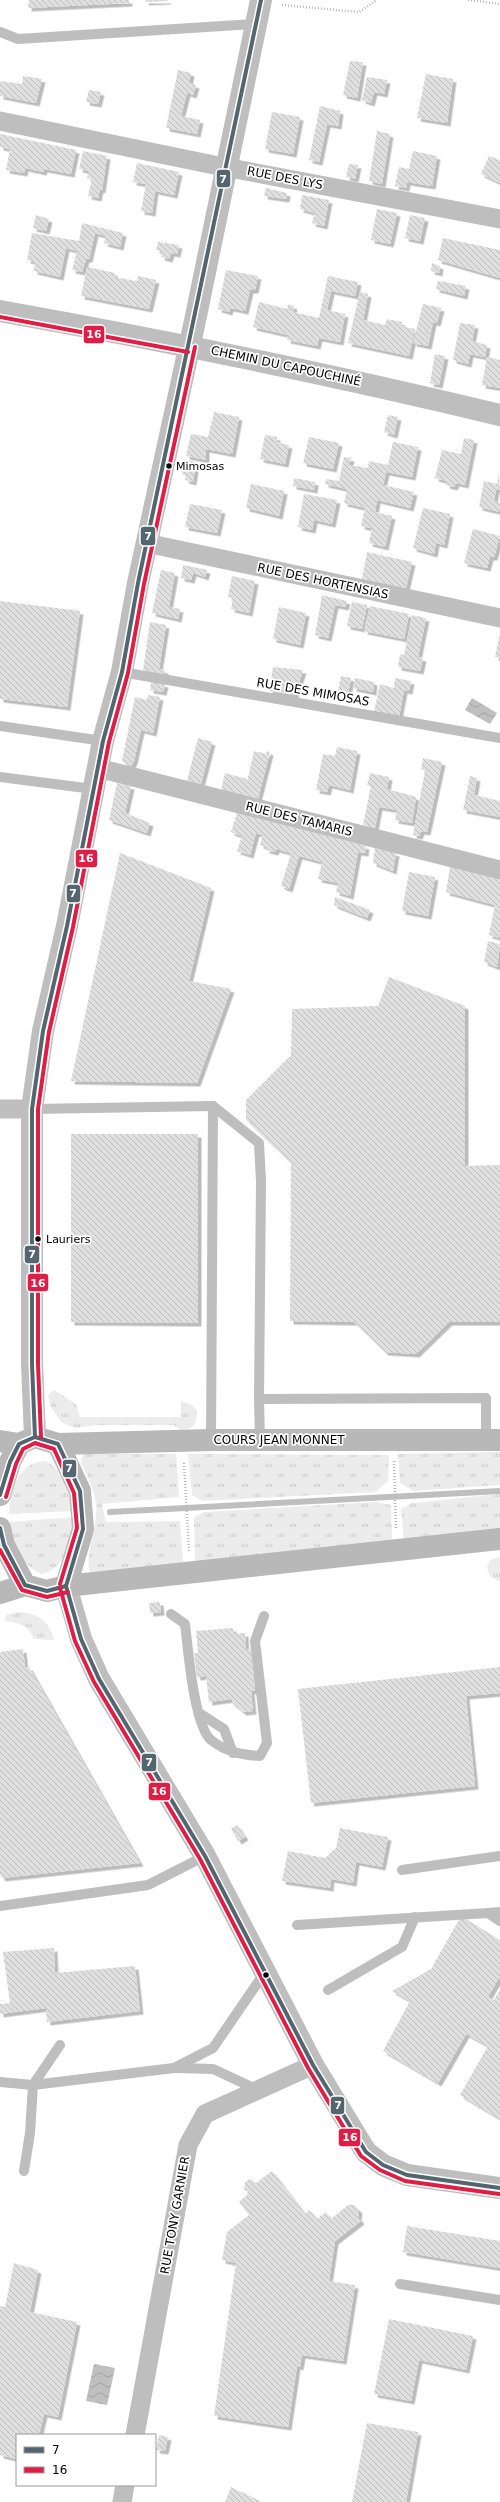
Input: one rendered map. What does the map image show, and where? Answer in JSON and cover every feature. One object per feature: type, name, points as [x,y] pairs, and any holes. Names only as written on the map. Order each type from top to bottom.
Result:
[{"type":"main road","name":"COURS JEAN MONNET","points":[[18,1440],[58,1444],[211,1440],[493,1440]]},
{"type":"main road","points":[[0,1495],[18,1440]]},
{"type":"main road","points":[[58,1444],[80,1490],[83,1530],[66,1586]]},
{"type":"main road","points":[[0,1528],[4,1544],[25,1585]]},
{"type":"main road","points":[[0,1593],[25,1585],[47,1591],[66,1586],[500,1539]]},
{"type":"street","points":[[18,1440],[32,1364],[32,1109],[43,1031],[67,926],[103,741],[122,672],[146,544],[189,346],[254,24],[270,2]]},
{"type":"street","name":"RUE DES LYS","points":[[0,121],[225,167],[500,219]]},
{"type":"street","name":"CHEMIN DU CAPOUCHINÉ","points":[[0,312],[189,346],[371,384],[500,415]]},
{"type":"street","name":"RUE DES HORTENSIAS","points":[[146,544],[500,618]]},
{"type":"street","name":"RUE DES TAMARIS","points":[[98,768],[500,870]]},
{"type":"street","points":[[0,1109],[32,1109]]},
{"type":"street","points":[[66,1586],[81,1639],[99,1679],[205,1856],[313,2066],[366,2152],[383,2165],[407,2175],[500,2188]]},
{"type":"street","name":"RUE TONY GARNIER","points":[[135,2434],[188,2145],[205,2114],[256,2089],[313,2066]]},
{"type":"street","points":[[122,2502],[125,2486]]},
{"type":"lane","points":[[0,32],[18,39],[254,24]]},
{"type":"lane","name":"RUE DES MIMOSAS","points":[[122,672],[500,738]]},
{"type":"lane","points":[[0,726],[103,741]]},
{"type":"lane","points":[[0,777],[93,789]]},
{"type":"lane","points":[[32,1109],[213,1106],[259,1143],[261,1181],[260,1440]]},
{"type":"lane","points":[[211,1440],[213,1106]]},
{"type":"lane","points":[[259,1399],[486,1398],[493,1440]]},
{"type":"lane","points":[[171,1614],[185,1624],[195,1702],[210,1739],[233,1752],[260,1756],[267,1743],[255,1640],[264,1616]]},
{"type":"lane","points":[[199,1713],[224,1729],[233,1752]]},
{"type":"lane","points":[[0,1906],[148,1885],[205,1856]]},
{"type":"lane","points":[[402,1870],[500,1856]]},
{"type":"lane","points":[[297,1926],[500,1912]]},
{"type":"lane","points":[[488,1913],[500,1921]]},
{"type":"lane","points":[[328,1990],[402,1947],[416,1918]]},
{"type":"lane","points":[[174,2068],[214,2048],[265,1972]]},
{"type":"lane","points":[[24,2171],[30,2133],[33,2085],[60,2045]]},
{"type":"lane","points":[[0,2082],[33,2085],[174,2068],[213,2069],[256,2089]]},
{"type":"lane","points":[[400,2284],[500,2300]]},
{"type":"path","points":[[270,2],[359,12],[377,0]]},
{"type":"path","points":[[468,0],[500,4]]},
{"type":"path","points":[[184,1458],[189,1555]]},
{"type":"path","points":[[394,1458],[394,1488],[397,1532]]},
{"type":"green space","points":[[54,1390],[76,1404],[80,1417],[181,1417],[181,1401],[192,1405],[197,1410],[196,1419],[192,1427],[185,1430],[180,1430],[174,1425],[97,1425],[75,1428],[61,1422],[51,1407],[48,1395]]},
{"type":"green space","points":[[500,1452],[500,1485],[413,1491],[400,1483],[398,1454]]},
{"type":"green space","points":[[83,1454],[176,1454],[179,1497],[102,1504],[106,1522],[180,1521],[183,1565],[90,1572],[89,1558],[95,1523],[96,1506],[92,1489],[81,1462]]},
{"type":"green space","points":[[188,1454],[389,1455],[388,1481],[376,1492],[202,1501],[192,1495]]},
{"type":"green space","points":[[44,1461],[51,1464],[61,1475],[70,1496],[73,1511],[9,1514],[11,1496],[17,1480],[28,1467],[35,1463]]},
{"type":"green space","points":[[500,1494],[500,1530],[404,1540],[401,1509],[412,1503]]},
{"type":"green space","points":[[377,1502],[391,1505],[392,1541],[195,1562],[194,1517],[204,1512]]},
{"type":"green space","points":[[75,1517],[66,1552],[63,1559],[57,1566],[51,1571],[42,1574],[28,1565],[19,1553],[9,1522]]},
{"type":"green space","points":[[500,1557],[500,1582],[490,1576],[487,1568],[490,1560]]},
{"type":"green space","points":[[19,1612],[32,1614],[42,1619],[52,1633],[54,1640],[34,1639],[32,1634],[23,1626],[5,1621],[6,1615]]},
{"type":"water","points":[[472,698],[497,713],[490,724],[465,710]]},
{"type":"water","points":[[94,2364],[115,2368],[107,2405],[86,2401]]},
{"type":"building","points":[[29,0],[129,0],[129,3],[28,8]]},
{"type":"building","points":[[145,0],[168,0],[168,1],[146,2]]},
{"type":"building","points":[[350,61],[363,62],[357,98],[343,95]]},
{"type":"building","points":[[178,70],[191,73],[189,83],[196,85],[193,95],[187,93],[181,116],[200,120],[197,134],[166,128]]},
{"type":"building","points":[[426,74],[453,79],[447,123],[417,118]]},
{"type":"building","points":[[23,76],[42,79],[36,103],[0,96],[0,81],[22,84]]},
{"type":"building","points":[[367,77],[387,80],[384,94],[374,92],[371,103],[362,100]]},
{"type":"building","points":[[89,90],[101,92],[98,104],[86,102]]},
{"type":"building","points":[[320,106],[340,111],[338,126],[327,124],[319,162],[309,160]]},
{"type":"building","points":[[272,112],[300,117],[293,154],[265,149]]},
{"type":"building","points":[[377,131],[390,134],[382,184],[369,181]]},
{"type":"building","points":[[0,134],[76,150],[71,174],[44,169],[43,172],[25,168],[24,173],[6,170],[10,149],[0,147]]},
{"type":"building","points":[[83,151],[107,156],[102,190],[100,189],[98,198],[88,196],[92,179],[87,178],[89,171],[79,169]]},
{"type":"building","points":[[413,151],[437,156],[432,186],[407,182],[406,188],[395,186],[399,167],[409,169]]},
{"type":"building","points":[[489,156],[500,160],[500,183],[481,174]]},
{"type":"building","points":[[137,163],[179,172],[174,195],[155,191],[152,213],[141,211],[146,184],[133,182]]},
{"type":"building","points":[[349,164],[358,165],[355,179],[346,177]]},
{"type":"building","points":[[266,188],[287,193],[286,199],[264,196]]},
{"type":"building","points":[[302,195],[329,200],[324,226],[312,223],[315,213],[300,209]]},
{"type":"building","points":[[377,209],[397,213],[390,244],[371,240]]},
{"type":"building","points":[[36,215],[49,219],[46,231],[33,228]]},
{"type":"building","points":[[410,215],[425,218],[420,241],[405,238]]},
{"type":"building","points":[[82,223],[123,233],[120,247],[104,243],[106,236],[95,233],[89,259],[86,259],[82,272],[72,270],[77,251],[66,248],[60,277],[34,271],[35,262],[27,260],[32,233],[79,241]]},
{"type":"building","points":[[443,238],[500,250],[500,278],[438,260]]},
{"type":"building","points":[[158,242],[179,245],[177,254],[171,253],[169,259],[161,257],[162,251],[156,250]]},
{"type":"building","points":[[432,263],[440,266],[439,273],[431,271]]},
{"type":"building","points":[[87,267],[115,273],[114,277],[137,281],[138,276],[156,280],[149,309],[81,296]]},
{"type":"building","points":[[226,270],[258,276],[255,290],[250,290],[245,311],[230,308],[229,312],[218,309]]},
{"type":"building","points":[[328,276],[358,282],[355,296],[331,291],[327,310],[345,314],[340,342],[319,338],[317,346],[287,340],[288,335],[253,327],[259,302],[287,309],[288,304],[294,306],[293,312],[319,318]]},
{"type":"building","points":[[438,281],[466,286],[464,296],[436,289]]},
{"type":"building","points":[[360,292],[368,294],[363,320],[385,325],[387,319],[402,322],[401,326],[415,329],[409,356],[348,343]]},
{"type":"building","points":[[423,304],[441,308],[437,323],[433,322],[428,346],[413,343]]},
{"type":"building","points":[[460,323],[475,325],[472,341],[487,345],[485,357],[470,354],[468,364],[453,360]]},
{"type":"building","points":[[435,354],[445,356],[439,385],[430,383]]},
{"type":"building","points":[[487,357],[500,360],[500,388],[482,385]]},
{"type":"building","points":[[214,412],[239,417],[232,454],[206,449],[206,460],[186,456],[191,434],[208,437]]},
{"type":"building","points":[[388,415],[398,417],[394,435],[384,432]]},
{"type":"building","points":[[265,435],[277,437],[276,442],[289,445],[285,464],[260,459]]},
{"type":"building","points":[[309,437],[339,443],[333,469],[303,463]]},
{"type":"building","points":[[464,438],[474,440],[465,485],[456,483],[454,487],[446,485],[447,481],[435,478],[442,450],[461,454]]},
{"type":"building","points":[[393,442],[418,447],[412,477],[386,472],[383,485],[414,492],[410,508],[377,500],[375,512],[392,516],[385,547],[369,543],[372,528],[361,526],[365,508],[344,503],[347,489],[325,484],[326,479],[339,481],[344,457],[351,458],[349,465],[368,468],[369,461],[388,465]]},
{"type":"building","points":[[185,460],[196,462],[193,482],[185,480],[186,476],[182,474]]},
{"type":"building","points":[[499,472],[500,490],[496,489],[494,501],[500,503],[500,512],[479,507],[484,481],[497,484]]},
{"type":"building","points":[[294,478],[315,482],[314,490],[293,486]]},
{"type":"building","points":[[251,484],[284,491],[279,516],[246,508]]},
{"type":"building","points":[[304,494],[337,500],[332,524],[314,520],[312,530],[298,527]]},
{"type":"building","points":[[190,504],[222,510],[217,533],[185,527]]},
{"type":"building","points":[[423,508],[450,514],[444,545],[436,543],[434,554],[413,548]]},
{"type":"building","points":[[473,529],[500,536],[494,557],[490,557],[487,568],[464,563]]},
{"type":"building","points":[[367,552],[412,562],[406,588],[362,579]]},
{"type":"building","points":[[183,565],[207,570],[205,577],[193,573],[191,580],[181,578]]},
{"type":"building","points":[[161,570],[175,573],[169,607],[180,609],[178,619],[152,613]]},
{"type":"building","points":[[232,576],[255,581],[249,613],[231,609],[233,598],[228,597]]},
{"type":"building","points":[[322,595],[347,601],[345,607],[335,605],[328,638],[315,635]]},
{"type":"building","points":[[0,601],[80,611],[67,707],[0,699]]},
{"type":"building","points":[[352,602],[367,605],[362,629],[347,626]]},
{"type":"building","points":[[370,606],[409,614],[404,639],[364,631]]},
{"type":"building","points":[[279,607],[306,613],[300,645],[273,639]]},
{"type":"building","points":[[412,615],[426,618],[418,657],[423,658],[420,671],[398,667],[400,654],[404,655]]},
{"type":"building","points":[[150,622],[166,625],[159,669],[165,670],[164,675],[143,670]]},
{"type":"building","points":[[500,637],[500,658],[495,657]]},
{"type":"building","points":[[273,667],[303,670],[295,695],[269,691]]},
{"type":"building","points":[[341,676],[351,678],[348,693],[338,691]]},
{"type":"building","points":[[355,678],[374,682],[373,692],[353,688]]},
{"type":"building","points":[[395,678],[411,681],[409,691],[404,690],[399,717],[374,712],[380,684],[394,688]]},
{"type":"building","points":[[151,681],[165,684],[163,692],[150,690]]},
{"type":"building","points":[[148,695],[160,697],[153,733],[141,730],[134,761],[131,766],[122,761],[135,697],[147,700]]},
{"type":"building","points":[[198,738],[212,742],[201,784],[187,781]]},
{"type":"building","points":[[337,747],[357,751],[350,790],[329,785],[327,792],[316,790],[323,754],[335,756]]},
{"type":"building","points":[[254,751],[266,754],[267,751],[270,752],[258,799],[244,796]]},
{"type":"building","points":[[423,758],[442,762],[427,832],[421,831],[419,836],[413,835],[425,771],[421,769]]},
{"type":"building","points":[[225,773],[247,779],[243,795],[221,790]]},
{"type":"building","points":[[370,773],[389,777],[387,789],[416,797],[412,823],[395,820],[397,810],[379,807],[375,828],[363,825],[371,786],[367,785]]},
{"type":"building","points":[[470,776],[477,778],[474,795],[500,801],[500,817],[463,810]]},
{"type":"building","points":[[117,783],[131,786],[125,813],[150,823],[147,833],[109,820]]},
{"type":"building","points":[[237,813],[366,846],[365,853],[358,852],[350,896],[336,892],[338,883],[318,879],[322,862],[299,856],[289,889],[281,886],[291,853],[276,849],[275,852],[266,850],[267,847],[260,845],[263,835],[256,833],[250,855],[237,851],[242,836],[231,832]]},
{"type":"building","points":[[375,848],[396,853],[393,871],[373,863]]},
{"type":"building","points":[[120,853],[211,888],[189,981],[231,989],[197,1083],[71,1081]]},
{"type":"building","points":[[450,867],[500,880],[500,938],[489,935],[495,905],[446,892]]},
{"type":"building","points":[[409,872],[435,877],[428,916],[402,911]]},
{"type":"building","points":[[335,897],[370,910],[367,918],[334,905]]},
{"type":"building","points":[[488,941],[500,944],[497,967],[484,962]]},
{"type":"building","points":[[389,977],[465,1006],[465,1166],[500,1165],[500,1322],[449,1322],[416,1354],[385,1352],[354,1322],[290,1321],[291,1163],[246,1120],[246,1100],[291,1055],[292,1009],[378,1006]]},
{"type":"building","points":[[71,1134],[198,1134],[198,1323],[71,1322]]},
{"type":"building","points":[[160,1602],[161,1612],[150,1613],[149,1603]]},
{"type":"building","points":[[233,1628],[234,1634],[245,1633],[246,1650],[251,1649],[255,1690],[251,1691],[253,1711],[243,1712],[233,1704],[232,1699],[209,1702],[206,1676],[197,1677],[194,1653],[198,1653],[196,1631]]},
{"type":"building","points":[[23,1649],[25,1667],[29,1667],[140,1863],[2,1878],[0,1874],[0,1652]]},
{"type":"building","points":[[500,1667],[500,1693],[466,1696],[475,1786],[311,1803],[298,1689]]},
{"type":"building","points":[[237,1825],[245,1837],[238,1841],[231,1829]]},
{"type":"building","points":[[340,1828],[388,1837],[382,1867],[356,1862],[353,1883],[331,1879],[330,1888],[282,1881],[288,1851],[325,1858],[336,1848]]},
{"type":"building","points":[[461,1916],[500,1940],[500,1976],[488,1997],[494,2000],[500,1990],[500,2119],[460,2095],[488,2046],[466,2034],[438,2083],[383,2051],[410,2001],[392,1991],[431,1969]]},
{"type":"building","points":[[54,1948],[55,1973],[135,1966],[140,2011],[47,2022],[46,2008],[0,2014],[0,2004],[10,2003],[3,1952]]},
{"type":"building","points":[[272,2171],[305,2214],[309,2210],[317,2219],[326,2212],[331,2219],[348,2205],[354,2205],[359,2210],[358,2217],[361,2221],[335,2241],[329,2281],[355,2285],[343,2361],[302,2355],[300,2367],[297,2366],[288,2427],[214,2416],[236,2263],[222,2260],[227,2232],[249,2215],[239,2202],[250,2192],[244,2190],[245,2182],[250,2179],[256,2183]]},
{"type":"building","points":[[407,2226],[500,2241],[500,2268],[403,2252]]},
{"type":"building","points":[[14,2263],[38,2270],[30,2312],[77,2322],[58,2417],[44,2414],[39,2434],[16,2434],[16,2459],[0,2455],[0,2306],[5,2307]]},
{"type":"building","points":[[389,2319],[473,2336],[466,2370],[419,2360],[411,2401],[374,2394]]},
{"type":"building","points":[[367,2423],[418,2432],[406,2502],[352,2502]]},
{"type":"building","points":[[159,2435],[168,2437],[165,2451],[156,2450]]},
{"type":"building","points":[[231,2487],[260,2501],[260,2502],[225,2502]]},
{"type":"waterway","points":[[110,1512],[500,1491]]},
{"type":"transit line","name":"7","points":[[35,1437],[32,1364],[32,1109],[43,1031],[67,926],[103,741],[122,672],[138,583],[261,0]]},
{"type":"transit line","name":"16","points":[[0,317],[188,352]]},
{"type":"transit line","name":"16","points":[[41,1437],[38,1364],[38,1109],[49,1032],[73,927],[109,742],[128,673],[144,584],[195,347]]},
{"type":"transit line","name":"7","points":[[0,1495],[10,1462],[19,1444],[35,1437],[58,1444],[80,1491],[83,1529],[66,1586]]},
{"type":"transit line","name":"16","points":[[6,1497],[16,1464],[23,1449],[35,1443],[54,1449],[74,1493],[77,1528],[60,1584]]},
{"type":"transit line","name":"7","points":[[0,1528],[4,1545],[25,1585],[47,1591],[66,1586]]},
{"type":"transit line","name":"16","points":[[0,1550],[22,1590],[47,1597],[68,1592]]},
{"type":"transit line","name":"7","points":[[66,1586],[81,1639],[99,1679],[205,1856],[313,2065],[366,2152],[383,2165],[407,2175],[500,2188]]},
{"type":"transit line","name":"16","points":[[60,1588],[75,1641],[94,1682],[200,1859],[308,2068],[361,2156],[380,2170],[405,2181],[499,2194]]},
{"type":"place","name":"Mimosas","points":[[169,466]]},
{"type":"place","name":"Lauriers","points":[[38,1239]]}]
